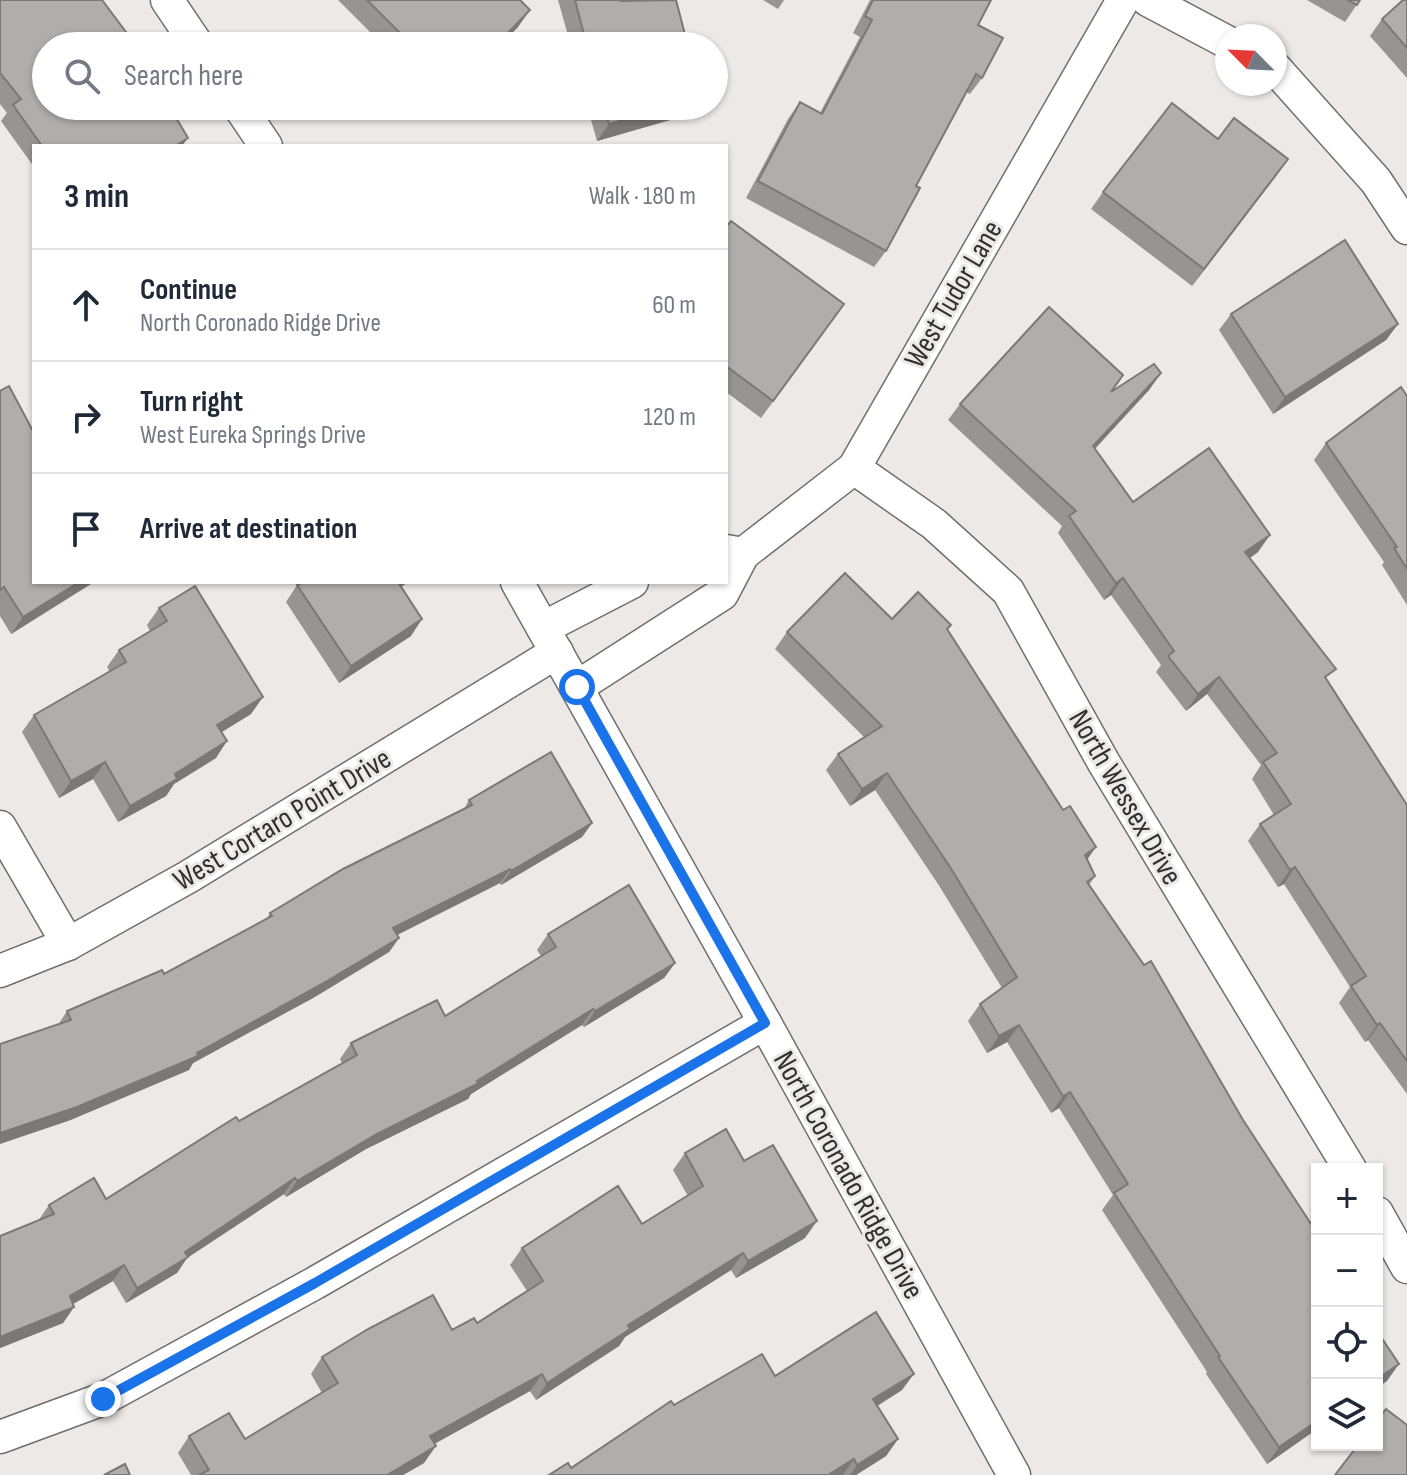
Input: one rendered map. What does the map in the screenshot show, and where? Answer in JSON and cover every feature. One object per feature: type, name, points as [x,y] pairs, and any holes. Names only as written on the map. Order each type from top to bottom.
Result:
[{"type":"street","points":[[167,0],[189,32]]},
{"type":"street","name":"West Tudor Lane","points":[[728,573],[734,552],[854,468],[1123,0]]},
{"type":"street","points":[[1148,0],[1215,36]]},
{"type":"street","points":[[1287,81],[1376,181],[1407,228]]},
{"type":"street","points":[[248,120],[265,144]]},
{"type":"street","name":"North Wessex Drive","points":[[854,468],[934,524],[1008,591],[1104,763],[1346,1163]]},
{"type":"street","name":"North Coronado Ridge Drive","points":[[518,584],[1014,1475]]},
{"type":"street","points":[[550,640],[629,584]]},
{"type":"street","name":"West Tudor Lane","points":[[577,687],[722,594],[725,584]]},
{"type":"street","name":"West Cortaro Point Drive","points":[[0,971],[68,944],[188,877],[550,640]]},
{"type":"street","points":[[0,827],[68,944]]},
{"type":"street","points":[[0,1437],[103,1399],[315,1283],[765,1023]]},
{"type":"street","points":[[1383,1224],[1407,1267]]},
{"type":"building","points":[[0,0],[102,0],[126,32],[32,32],[32,120],[177,120],[188,138],[178,144],[41,144],[13,105],[21,99],[0,73]]},
{"type":"building","points":[[367,0],[520,0],[530,10],[509,32],[399,32]]},
{"type":"building","points":[[575,0],[676,0],[684,32],[583,32]]},
{"type":"building","points":[[873,0],[991,0],[978,25],[1003,38],[982,78],[976,74],[916,186],[920,188],[886,251],[758,181],[800,102],[822,114],[872,20],[865,16]]},
{"type":"building","points":[[1403,0],[1407,0],[1407,48],[1382,19]]},
{"type":"building","points":[[1172,103],[1218,139],[1234,118],[1288,159],[1204,269],[1103,192]]},
{"type":"building","points":[[731,221],[844,304],[773,401],[728,367],[728,225]]},
{"type":"building","points":[[1345,240],[1398,324],[1285,397],[1231,314]]},
{"type":"building","points":[[1049,307],[1123,375],[1111,392],[1154,364],[1161,373],[1093,446],[1133,502],[1209,448],[1270,535],[1245,552],[1336,669],[1325,677],[1407,805],[1407,1061],[1380,1023],[1377,1025],[1351,986],[1366,976],[1295,867],[1290,870],[1260,824],[1291,804],[1263,762],[1277,753],[1219,677],[1198,694],[1168,656],[1174,651],[1123,578],[1116,583],[1069,516],[1076,511],[960,404]]},
{"type":"building","points":[[9,386],[32,429],[32,584],[76,584],[23,617],[4,587],[0,590],[0,391]]},
{"type":"building","points":[[1401,387],[1407,396],[1407,569],[1394,548],[1397,547],[1326,443]]},
{"type":"building","points":[[845,573],[892,619],[918,592],[951,625],[947,629],[1063,810],[1070,806],[1096,847],[1085,855],[1095,876],[1087,882],[1144,965],[1151,961],[1243,1120],[1311,1224],[1311,1425],[1279,1447],[1114,1193],[1128,1184],[1070,1092],[1063,1096],[1019,1025],[999,1036],[980,1004],[1017,977],[950,867],[887,773],[862,789],[838,754],[882,726],[787,632]]},
{"type":"building","points":[[399,584],[422,619],[351,666],[297,585]]},
{"type":"building","points":[[195,586],[263,697],[217,725],[227,741],[175,774],[177,779],[130,806],[105,762],[71,781],[34,715],[126,662],[119,650],[167,621],[159,608]]},
{"type":"building","points":[[551,752],[592,823],[511,871],[393,928],[399,938],[197,1053],[198,1056],[77,1107],[0,1133],[0,1044],[71,1020],[67,1011],[162,970],[164,974],[272,916],[270,913],[343,869],[472,805],[469,800]]},
{"type":"building","points":[[629,885],[675,963],[595,1011],[593,1009],[477,1081],[479,1083],[377,1134],[297,1181],[295,1178],[185,1252],[188,1257],[137,1288],[124,1265],[70,1296],[74,1307],[0,1337],[0,1236],[54,1214],[49,1205],[94,1178],[106,1199],[236,1117],[239,1121],[357,1055],[351,1043],[437,1000],[445,1016],[556,947],[548,934]]},
{"type":"building","points":[[726,1129],[744,1161],[773,1145],[817,1221],[748,1261],[743,1253],[628,1325],[630,1329],[547,1383],[542,1374],[430,1436],[436,1446],[387,1475],[199,1475],[209,1470],[189,1436],[229,1413],[245,1439],[338,1383],[322,1357],[433,1295],[452,1330],[474,1318],[477,1323],[543,1281],[522,1248],[618,1186],[642,1224],[703,1186],[685,1153]]},
{"type":"building","points":[[876,1312],[914,1374],[873,1399],[898,1439],[857,1465],[854,1459],[828,1475],[549,1475],[568,1463],[571,1468],[671,1401],[674,1405],[762,1354],[775,1376]]},
{"type":"building","points":[[1383,1340],[1399,1364],[1383,1375]]},
{"type":"building","points":[[1386,1409],[1407,1425],[1407,1475],[1335,1475],[1353,1451],[1383,1451],[1383,1413]]},
{"type":"building","points":[[125,1464],[130,1475],[104,1475]]},
{"type":"route","points":[[103,1399],[315,1283],[765,1023],[577,687]]}]
